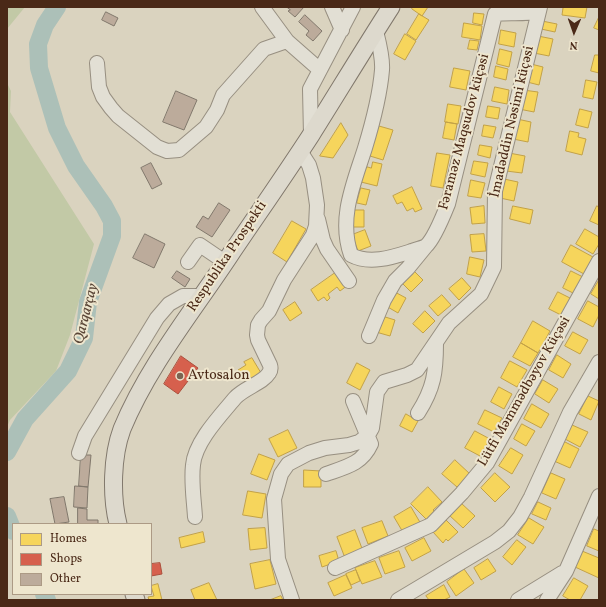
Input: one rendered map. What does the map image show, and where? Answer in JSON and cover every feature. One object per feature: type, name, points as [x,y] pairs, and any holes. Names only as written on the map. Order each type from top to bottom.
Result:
[{"type":"main road","name":"Respublika Prospekti","points":[[118,523],[115,514],[113,473],[116,448],[122,429],[136,399],[163,353],[311,135],[391,7]]},
{"type":"street","points":[[262,7],[287,41],[320,70]]},
{"type":"street","points":[[332,7],[342,30]]},
{"type":"street","points":[[311,135],[310,89],[353,7]]},
{"type":"street","name":"Fəraməz Maqsudov küçəsi","points":[[426,246],[437,229],[448,204],[495,14],[528,14],[539,9]]},
{"type":"street","name":"İmadəddin Nəsimi küçəsi","points":[[326,474],[356,463],[364,457],[371,444],[368,435],[372,428],[377,392],[384,382],[407,375],[417,370],[449,323],[481,294],[494,267],[495,191],[539,9]]},
{"type":"street","points":[[376,31],[382,69],[372,121],[347,207],[348,246],[352,255],[359,259],[372,260],[388,258],[426,246]]},
{"type":"street","points":[[97,63],[99,87],[110,108],[157,147],[167,151],[180,150],[206,127],[217,110],[223,95],[264,50],[287,41]]},
{"type":"street","points":[[195,517],[192,481],[193,464],[198,448],[209,431],[236,397],[245,389],[269,374],[271,370],[270,365],[257,335],[258,325],[269,311],[284,280],[314,235],[317,205],[314,178],[309,165],[300,151]]},
{"type":"street","points":[[317,217],[323,240],[350,281]]},
{"type":"street","points":[[188,262],[200,245],[225,262]]},
{"type":"street","points":[[369,336],[384,300],[395,281],[426,246]]},
{"type":"street","name":"Lütfi Məmmədbəyov Küçəsi","points":[[335,568],[431,525],[462,493],[487,463],[599,261]]},
{"type":"street","points":[[79,453],[86,436],[157,318],[169,304],[183,296],[203,296]]},
{"type":"street","points":[[418,413],[426,400],[434,380],[436,341]]},
{"type":"street","points":[[398,600],[495,542],[509,531],[520,517],[531,497],[570,412],[599,362]]},
{"type":"street","points":[[292,600],[278,559],[274,499],[282,474],[288,464],[310,453],[325,448],[349,445],[359,442],[368,435],[353,401]]},
{"type":"street","points":[[547,600],[566,570],[599,496]]},
{"type":"street","points":[[518,600],[566,570]]},
{"type":"green space","points":[[7,7],[25,7],[7,29]]},
{"type":"green space","points":[[7,83],[11,91],[10,112],[94,244],[70,335],[56,371],[10,420],[7,427]]},
{"type":"building: Homes","points":[[413,7],[428,7],[422,16],[412,9]]},
{"type":"building: Homes","points":[[559,7],[587,7],[585,18],[562,15],[563,8]]},
{"type":"building: Homes","points":[[474,13],[484,14],[482,25],[473,23]]},
{"type":"building: Homes","points":[[419,14],[429,20],[416,40],[407,34]]},
{"type":"building: Homes","points":[[599,17],[599,30],[594,28]]},
{"type":"building: Homes","points":[[542,21],[557,24],[555,32],[541,29]]},
{"type":"building: Homes","points":[[464,23],[482,26],[480,40],[462,37]]},
{"type":"building: Homes","points":[[501,30],[516,33],[514,47],[499,44]]},
{"type":"building: Homes","points":[[405,34],[416,41],[405,60],[394,54]]},
{"type":"building: Homes","points":[[538,36],[553,39],[549,56],[534,53]]},
{"type":"building: Homes","points":[[470,40],[479,41],[477,50],[468,49]]},
{"type":"building: Homes","points":[[500,49],[512,52],[509,67],[497,64]]},
{"type":"building: Homes","points":[[595,55],[599,55],[599,73],[591,71]]},
{"type":"building: Homes","points":[[531,64],[543,67],[539,85],[527,82]]},
{"type":"building: Homes","points":[[496,66],[508,69],[506,80],[494,77]]},
{"type":"building: Homes","points":[[454,68],[470,71],[466,90],[450,87]]},
{"type":"building: Homes","points":[[586,80],[597,82],[593,99],[583,97]]},
{"type":"building: Homes","points":[[495,87],[509,90],[507,104],[492,101]]},
{"type":"building: Homes","points":[[523,90],[538,92],[534,112],[519,109]]},
{"type":"building: Homes","points":[[448,104],[461,106],[458,124],[445,122]]},
{"type":"building: Homes","points":[[488,106],[500,108],[498,119],[486,117]]},
{"type":"building: Homes","points":[[580,109],[592,112],[588,128],[576,125]]},
{"type":"building: Homes","points":[[517,119],[531,122],[528,142],[513,139]]},
{"type":"building: Homes","points":[[446,122],[457,124],[454,140],[443,138]]},
{"type":"building: Homes","points":[[341,123],[348,135],[333,158],[320,156]]},
{"type":"building: Homes","points":[[484,125],[496,127],[493,138],[482,136]]},
{"type":"building: Homes","points":[[379,126],[393,130],[383,160],[370,156]]},
{"type":"building: Homes","points":[[570,131],[579,133],[578,137],[586,139],[582,155],[566,151]]},
{"type":"building: Homes","points":[[480,145],[492,147],[490,158],[478,155]]},
{"type":"building: Homes","points":[[437,153],[450,155],[443,188],[431,186]]},
{"type":"building: Homes","points":[[509,153],[525,156],[522,173],[506,171]]},
{"type":"building: Homes","points":[[474,161],[488,163],[485,177],[471,174]]},
{"type":"building: Homes","points":[[373,162],[382,164],[377,186],[361,182],[364,166],[371,168]]},
{"type":"building: Homes","points":[[504,179],[518,182],[514,201],[500,198]]},
{"type":"building: Homes","points":[[471,180],[485,183],[481,198],[468,196]]},
{"type":"building: Homes","points":[[412,187],[422,209],[415,212],[413,208],[407,211],[402,202],[397,204],[393,196]]},
{"type":"building: Homes","points":[[361,188],[370,190],[366,205],[357,203]]},
{"type":"building: Homes","points":[[484,206],[485,223],[472,224],[470,208]]},
{"type":"building: Homes","points":[[513,206],[533,210],[530,224],[510,219]]},
{"type":"building: Homes","points":[[597,206],[599,207],[599,225],[590,221]]},
{"type":"building: Homes","points":[[350,210],[364,210],[364,227],[350,227]]},
{"type":"building: Homes","points":[[292,221],[306,229],[287,262],[273,253]]},
{"type":"building: Homes","points":[[585,229],[599,237],[599,244],[593,254],[576,244]]},
{"type":"building: Homes","points":[[365,230],[371,246],[358,251],[352,235]]},
{"type":"building: Homes","points":[[484,234],[486,251],[472,252],[470,235]]},
{"type":"building: Homes","points":[[571,245],[593,257],[584,274],[562,262]]},
{"type":"building: Homes","points":[[470,257],[484,260],[480,277],[467,274]]},
{"type":"building: Homes","points":[[413,270],[423,280],[411,292],[401,282]]},
{"type":"building: Homes","points":[[338,271],[348,285],[340,291],[337,287],[328,294],[330,298],[327,301],[324,297],[318,301],[311,290]]},
{"type":"building: Homes","points":[[571,271],[583,277],[575,294],[563,288]]},
{"type":"building: Homes","points":[[462,278],[471,288],[459,300],[449,289]]},
{"type":"building: Homes","points":[[599,280],[599,299],[591,294]]},
{"type":"building: Homes","points":[[393,291],[406,298],[398,313],[386,306]]},
{"type":"building: Homes","points":[[558,292],[572,299],[563,316],[549,309]]},
{"type":"building: Homes","points":[[442,295],[451,305],[438,316],[429,306]]},
{"type":"building: Homes","points":[[588,301],[599,307],[599,315],[593,327],[578,319]]},
{"type":"building: Homes","points":[[295,302],[302,313],[290,321],[283,310]]},
{"type":"building: Homes","points":[[425,311],[435,321],[423,333],[413,324]]},
{"type":"building: Homes","points":[[382,316],[395,320],[390,336],[376,332]]},
{"type":"building: Homes","points":[[533,321],[550,331],[538,353],[521,343]]},
{"type":"building: Homes","points":[[573,332],[588,340],[580,354],[565,346]]},
{"type":"building: Homes","points":[[521,343],[538,353],[530,366],[513,357]]},
{"type":"building: Homes","points":[[557,355],[571,364],[563,378],[549,370]]},
{"type":"building: Homes","points":[[252,358],[261,373],[245,382],[238,370],[246,365],[244,362]]},
{"type":"building: Homes","points":[[510,361],[527,370],[517,387],[501,378]]},
{"type":"building: Homes","points":[[357,363],[370,370],[360,390],[347,383]]},
{"type":"building: Homes","points":[[543,380],[558,389],[549,403],[535,394]]},
{"type":"building: Homes","points":[[499,387],[512,394],[504,409],[491,402]]},
{"type":"building: Homes","points":[[588,396],[599,401],[591,420],[579,414]]},
{"type":"building: Homes","points":[[532,404],[549,414],[541,428],[524,419]]},
{"type":"building: Homes","points":[[485,410],[502,418],[494,432],[478,424]]},
{"type":"building: Homes","points":[[406,414],[418,421],[412,432],[400,426]]},
{"type":"building: Homes","points":[[522,424],[535,431],[526,446],[514,439]]},
{"type":"building: Homes","points":[[572,425],[588,432],[580,447],[565,439]]},
{"type":"building: Homes","points":[[288,430],[297,448],[278,457],[269,439]]},
{"type":"building: Homes","points":[[475,431],[490,439],[480,456],[465,448]]},
{"type":"building: Homes","points":[[563,441],[579,449],[570,468],[554,461]]},
{"type":"building: Homes","points":[[511,448],[523,455],[512,474],[499,466]]},
{"type":"building: Homes","points":[[259,454],[275,460],[267,480],[251,474]]},
{"type":"building: Homes","points":[[455,460],[470,474],[457,487],[442,474]]},
{"type":"building: Homes","points":[[304,470],[321,471],[321,487],[304,487]]},
{"type":"building: Homes","points":[[495,473],[510,487],[495,502],[481,488]]},
{"type":"building: Homes","points":[[551,473],[565,479],[556,499],[542,493]]},
{"type":"building: Homes","points":[[428,487],[442,502],[433,510],[435,512],[427,520],[411,504]]},
{"type":"building: Homes","points":[[248,491],[266,494],[262,518],[243,515]]},
{"type":"building: Homes","points":[[538,502],[551,508],[546,520],[532,514]]},
{"type":"building: Homes","points":[[461,503],[475,516],[463,528],[449,515]]},
{"type":"building: Homes","points":[[411,507],[421,524],[404,534],[394,517]]},
{"type":"building: Homes","points":[[529,518],[544,527],[533,544],[518,535]]},
{"type":"building: Homes","points":[[446,520],[458,532],[448,541],[446,539],[443,543],[433,532]]},
{"type":"building: Homes","points":[[382,521],[388,536],[368,544],[362,528]]},
{"type":"building: Homes","points":[[265,528],[267,548],[250,550],[248,529]]},
{"type":"building: Homes","points":[[594,529],[599,531],[599,551],[587,546]]},
{"type":"building: Homes","points":[[355,530],[363,551],[345,558],[337,537]]},
{"type":"building: Homes","points":[[203,532],[205,542],[181,548],[179,538]]},
{"type":"building: Homes","points":[[424,538],[431,551],[412,561],[405,548]]},
{"type":"building: Homes","points":[[517,540],[526,547],[512,565],[503,557]]},
{"type":"building: Homes","points":[[336,551],[339,561],[322,567],[319,556]]},
{"type":"building: Homes","points":[[399,551],[405,567],[385,574],[379,558]]},
{"type":"building: Homes","points":[[582,551],[599,558],[599,578],[575,567]]},
{"type":"building: Homes","points":[[488,559],[496,571],[481,580],[474,568]]},
{"type":"building: Homes","points":[[270,560],[276,584],[255,589],[250,564]]},
{"type":"building: Homes","points":[[375,561],[382,577],[362,584],[355,568]]},
{"type":"building: Homes","points":[[464,569],[474,583],[456,596],[447,582]]},
{"type":"building: Homes","points":[[356,570],[360,581],[351,585],[346,574]]},
{"type":"building: Homes","points":[[346,575],[352,588],[334,596],[328,583]]},
{"type":"building: Homes","points":[[574,578],[588,586],[580,600],[570,600],[563,596]]},
{"type":"building: Homes","points":[[209,583],[217,600],[195,600],[191,590]]},
{"type":"building: Homes","points":[[158,584],[162,600],[149,600],[148,597],[154,596],[152,586]]},
{"type":"building: Homes","points":[[444,585],[450,597],[444,600],[429,600],[426,596]]},
{"type":"building: Homes","points":[[281,596],[283,600],[270,600]]},
{"type":"building: Shops","name":"Avtosalon","points":[[181,356],[198,368],[178,394],[164,384]]},
{"type":"building: Shops","points":[[160,563],[162,574],[152,576],[152,564]]},
{"type":"building: Other","points":[[287,7],[304,7],[295,17],[288,11],[290,10]]},
{"type":"building: Other","points":[[106,12],[118,18],[114,26],[102,20]]},
{"type":"building: Other","points":[[305,15],[322,31],[313,41],[306,35],[309,31],[299,22]]},
{"type":"building: Other","points":[[176,91],[197,100],[184,130],[163,122]]},
{"type":"building: Other","points":[[151,163],[162,184],[152,189],[141,168]]},
{"type":"building: Other","points":[[219,203],[230,210],[212,237],[196,227],[203,216],[208,219]]},
{"type":"building: Other","points":[[145,234],[165,244],[154,268],[133,258]]},
{"type":"building: Other","points":[[177,271],[190,279],[185,287],[172,278]]},
{"type":"building: Other","points":[[81,455],[91,455],[88,487],[79,486]]},
{"type":"building: Other","points":[[75,486],[88,487],[87,508],[74,507]]},
{"type":"building: Other","points":[[64,497],[69,522],[55,523],[50,499]]},
{"type":"building: Other","points":[[78,508],[87,509],[87,520],[98,520],[98,523],[78,523]]},
{"type":"waterway","name":"Qarqarçay","points":[[7,452],[25,419],[68,371],[84,338],[88,302],[112,236],[112,221],[104,206],[76,166],[57,128],[39,68],[38,44],[45,25],[57,7]]},
{"type":"waterway","name":"Qarqarçay","points":[[7,516],[12,528]]},
{"type":"waterway","name":"Qarqarçay","points":[[44,595],[47,600]]},
{"type":"place","name":"Avtosalon","points":[[180,376]]}]
